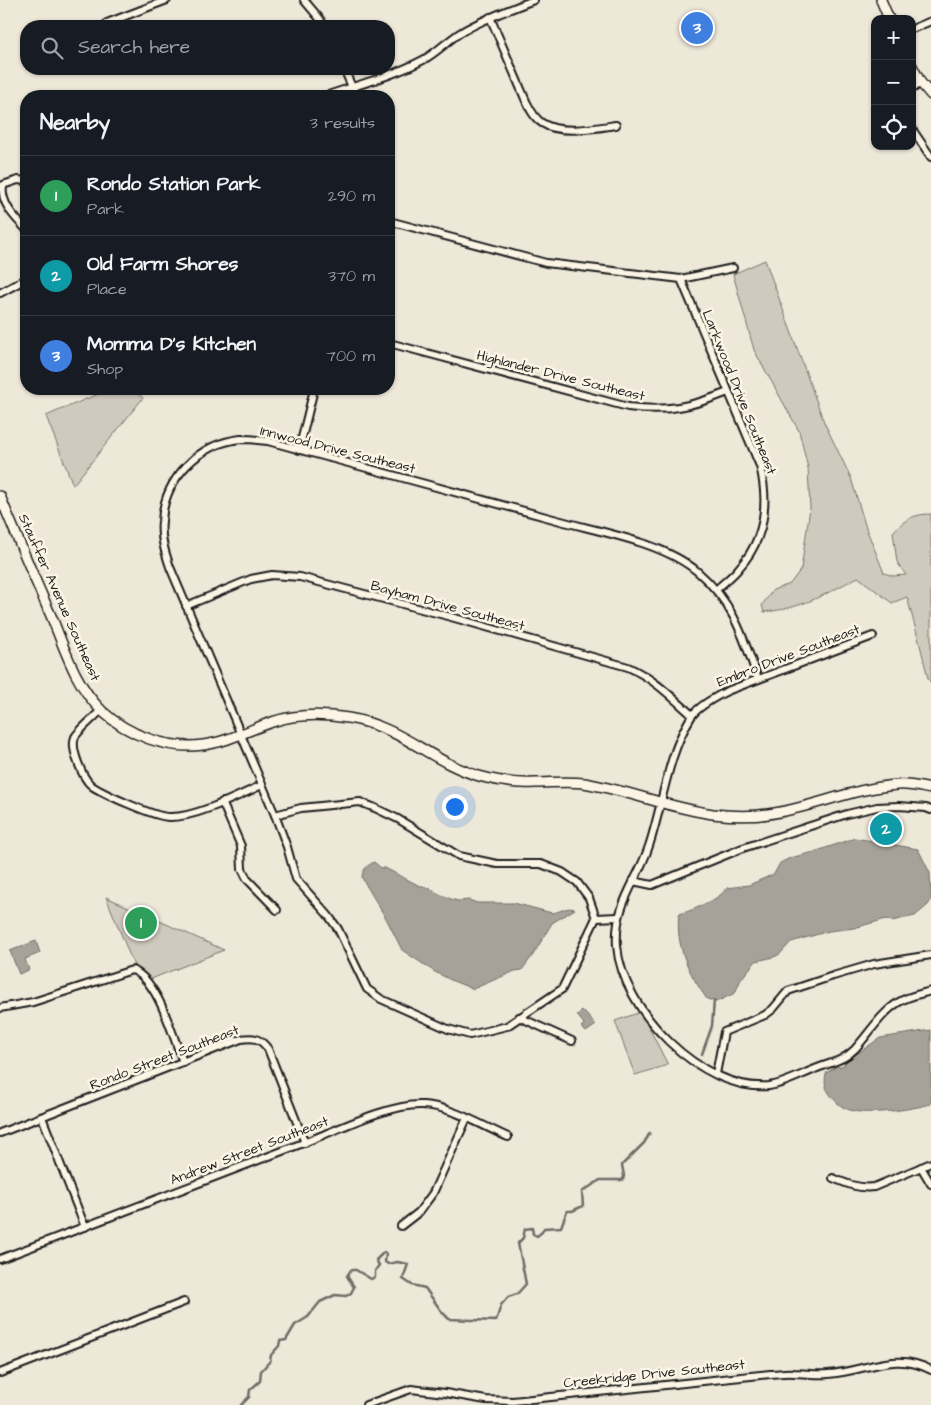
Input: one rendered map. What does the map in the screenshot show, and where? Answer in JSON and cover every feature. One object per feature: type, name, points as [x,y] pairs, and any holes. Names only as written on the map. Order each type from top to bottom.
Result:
[{"type":"street","points":[[112,20],[167,0]]},
{"type":"street","points":[[304,0],[321,20]]},
{"type":"street","points":[[395,72],[423,60],[449,40],[490,17],[534,0]]},
{"type":"street","points":[[881,0],[887,15]]},
{"type":"street","points":[[490,17],[532,114],[542,123],[552,128],[568,129],[616,125]]},
{"type":"street","points":[[916,27],[931,20]]},
{"type":"street","points":[[916,74],[931,95]]},
{"type":"street","points":[[347,75],[353,90]]},
{"type":"street","points":[[343,90],[386,75]]},
{"type":"street","points":[[916,86],[921,83]]},
{"type":"street","points":[[916,135],[931,157]]},
{"type":"street","points":[[20,180],[3,185],[1,191],[4,202],[20,223]]},
{"type":"street","points":[[395,223],[546,263],[681,279],[733,268]]},
{"type":"street","name":"Larkwood Drive Southeast","points":[[681,279],[760,466],[766,494],[761,532],[754,547],[740,568],[717,590]]},
{"type":"street","points":[[0,294],[20,282]]},
{"type":"street","name":"Highlander Drive Southeast","points":[[395,344],[628,407],[653,410],[680,408],[728,392]]},
{"type":"street","points":[[299,450],[313,395]]},
{"type":"street","name":"Innwood Drive Southeast","points":[[596,918],[562,989],[507,1026],[470,1035],[448,1029],[381,999],[367,989],[338,929],[296,879],[275,815],[164,550],[161,522],[167,495],[181,471],[194,459],[226,442],[242,439],[268,441],[526,511],[661,550],[684,561],[717,590],[739,628],[758,678]]},
{"type":"street","name":"Stauffer Avenue Southeast","points":[[0,496],[80,682],[101,710],[136,734],[163,744],[203,745],[223,741],[274,721],[301,716],[330,715],[370,722],[388,729],[457,768],[483,777],[510,782],[580,783],[713,814],[738,816],[767,815],[797,809],[866,789],[900,785],[931,789]]},
{"type":"street","name":"Bayham Drive Southeast","points":[[186,606],[251,579],[272,575],[300,577],[628,667],[658,684],[692,715]]},
{"type":"street","name":"Embro Drive Southeast","points":[[873,636],[758,678],[718,696],[692,715],[675,752],[649,845],[618,917],[619,958],[628,986],[637,1003],[657,1029],[676,1049],[698,1065],[716,1074],[744,1084],[756,1086],[770,1086],[789,1080],[843,1058],[854,1050],[891,1008],[899,1002],[931,991]]},
{"type":"street","points":[[101,710],[75,737],[74,747],[76,756],[86,780],[92,785],[154,814],[164,817],[189,814],[262,785]]},
{"type":"street","points":[[222,802],[241,846],[242,870],[246,879],[277,910]]},
{"type":"street","points":[[275,815],[301,808],[360,802],[398,819],[459,856],[496,864],[541,864],[562,872],[578,882],[588,898],[596,918],[618,917]]},
{"type":"street","points":[[633,881],[652,885],[743,848],[847,814],[877,807],[899,806],[931,810]]},
{"type":"street","points":[[716,1074],[724,1032],[765,1015],[773,1009],[788,991],[874,964],[931,955]]},
{"type":"street","points":[[0,1008],[41,1000],[132,970],[140,973],[158,998],[183,1062]]},
{"type":"street","points":[[519,1018],[572,1041]]},
{"type":"street","name":"Rondo Street Southeast","points":[[0,1133],[241,1039],[254,1037],[262,1041],[268,1049],[304,1143]]},
{"type":"street","name":"Andrew Street Southeast","points":[[0,1259],[406,1105],[422,1104],[437,1106],[508,1137]]},
{"type":"street","points":[[42,1117],[86,1227]]},
{"type":"street","points":[[401,1226],[419,1212],[432,1193],[466,1118]]},
{"type":"street","points":[[832,1178],[849,1186],[874,1187],[931,1163]]},
{"type":"street","points":[[921,1167],[931,1184]]},
{"type":"street","points":[[0,1373],[184,1302]]},
{"type":"street","name":"Creekridge Drive Southeast","points":[[366,1405],[381,1403],[411,1389],[486,1400],[513,1401],[793,1372],[808,1375],[843,1373],[897,1360],[911,1362],[931,1370]]},
{"type":"shaded area","points":[[765,260],[824,422],[851,478],[866,528],[884,573],[893,576],[906,575],[897,562],[893,532],[910,518],[931,514],[931,683],[928,678],[907,597],[892,603],[858,577],[802,604],[764,612],[762,605],[773,590],[790,584],[801,569],[810,508],[808,468],[799,431],[754,350],[733,274]]},
{"type":"shaded area","points":[[96,395],[139,395],[143,398],[73,485],[46,416]]},
{"type":"shaded area","points":[[855,838],[918,849],[930,873],[931,900],[928,905],[915,916],[892,921],[886,919],[854,928],[829,931],[791,942],[780,954],[756,961],[741,979],[735,993],[716,1002],[707,999],[694,980],[681,948],[678,926],[679,914],[712,900],[727,888],[749,885],[774,874],[780,863],[790,858]]},
{"type":"shaded area","points":[[374,862],[381,868],[385,868],[418,885],[458,901],[514,903],[552,913],[566,909],[575,909],[552,923],[522,970],[515,971],[473,989],[435,972],[402,950],[362,878],[364,870]]},
{"type":"shaded area","points":[[106,897],[224,950],[141,983]]},
{"type":"shaded area","points":[[36,941],[40,953],[25,959],[29,970],[19,974],[10,951]]},
{"type":"shaded area","points":[[582,1010],[596,1025],[586,1032],[581,1027],[584,1024],[577,1015]]},
{"type":"shaded area","points":[[641,1012],[668,1065],[635,1075],[615,1021]]},
{"type":"shaded area","points":[[931,1030],[931,1104],[889,1111],[855,1111],[841,1106],[828,1091],[825,1083],[826,1073],[837,1065],[839,1067],[844,1065],[845,1062],[880,1038]]},
{"type":"waterway","points":[[702,1054],[712,1026],[714,1001]]},
{"type":"waterway","points":[[241,1405],[249,1397],[250,1390],[260,1381],[261,1371],[270,1361],[271,1355],[279,1346],[280,1341],[286,1340],[295,1325],[308,1317],[320,1302],[335,1295],[346,1296],[351,1293],[354,1287],[347,1276],[351,1270],[356,1270],[371,1279],[375,1277],[375,1271],[379,1265],[376,1260],[384,1252],[386,1254],[385,1262],[388,1264],[397,1262],[408,1264],[403,1279],[412,1285],[425,1288],[449,1319],[496,1321],[501,1305],[508,1297],[517,1294],[526,1284],[518,1243],[523,1238],[525,1229],[532,1228],[533,1234],[537,1236],[544,1228],[561,1227],[567,1211],[583,1206],[582,1192],[600,1180],[623,1180],[622,1165],[644,1143],[650,1133]]},
{"type":"place","name":"Momma D's Kitchen","points":[[697,28]]},
{"type":"place","name":"Old Farm Shores","points":[[886,829]]},
{"type":"place","name":"Rondo Station Park","points":[[141,923]]}]
